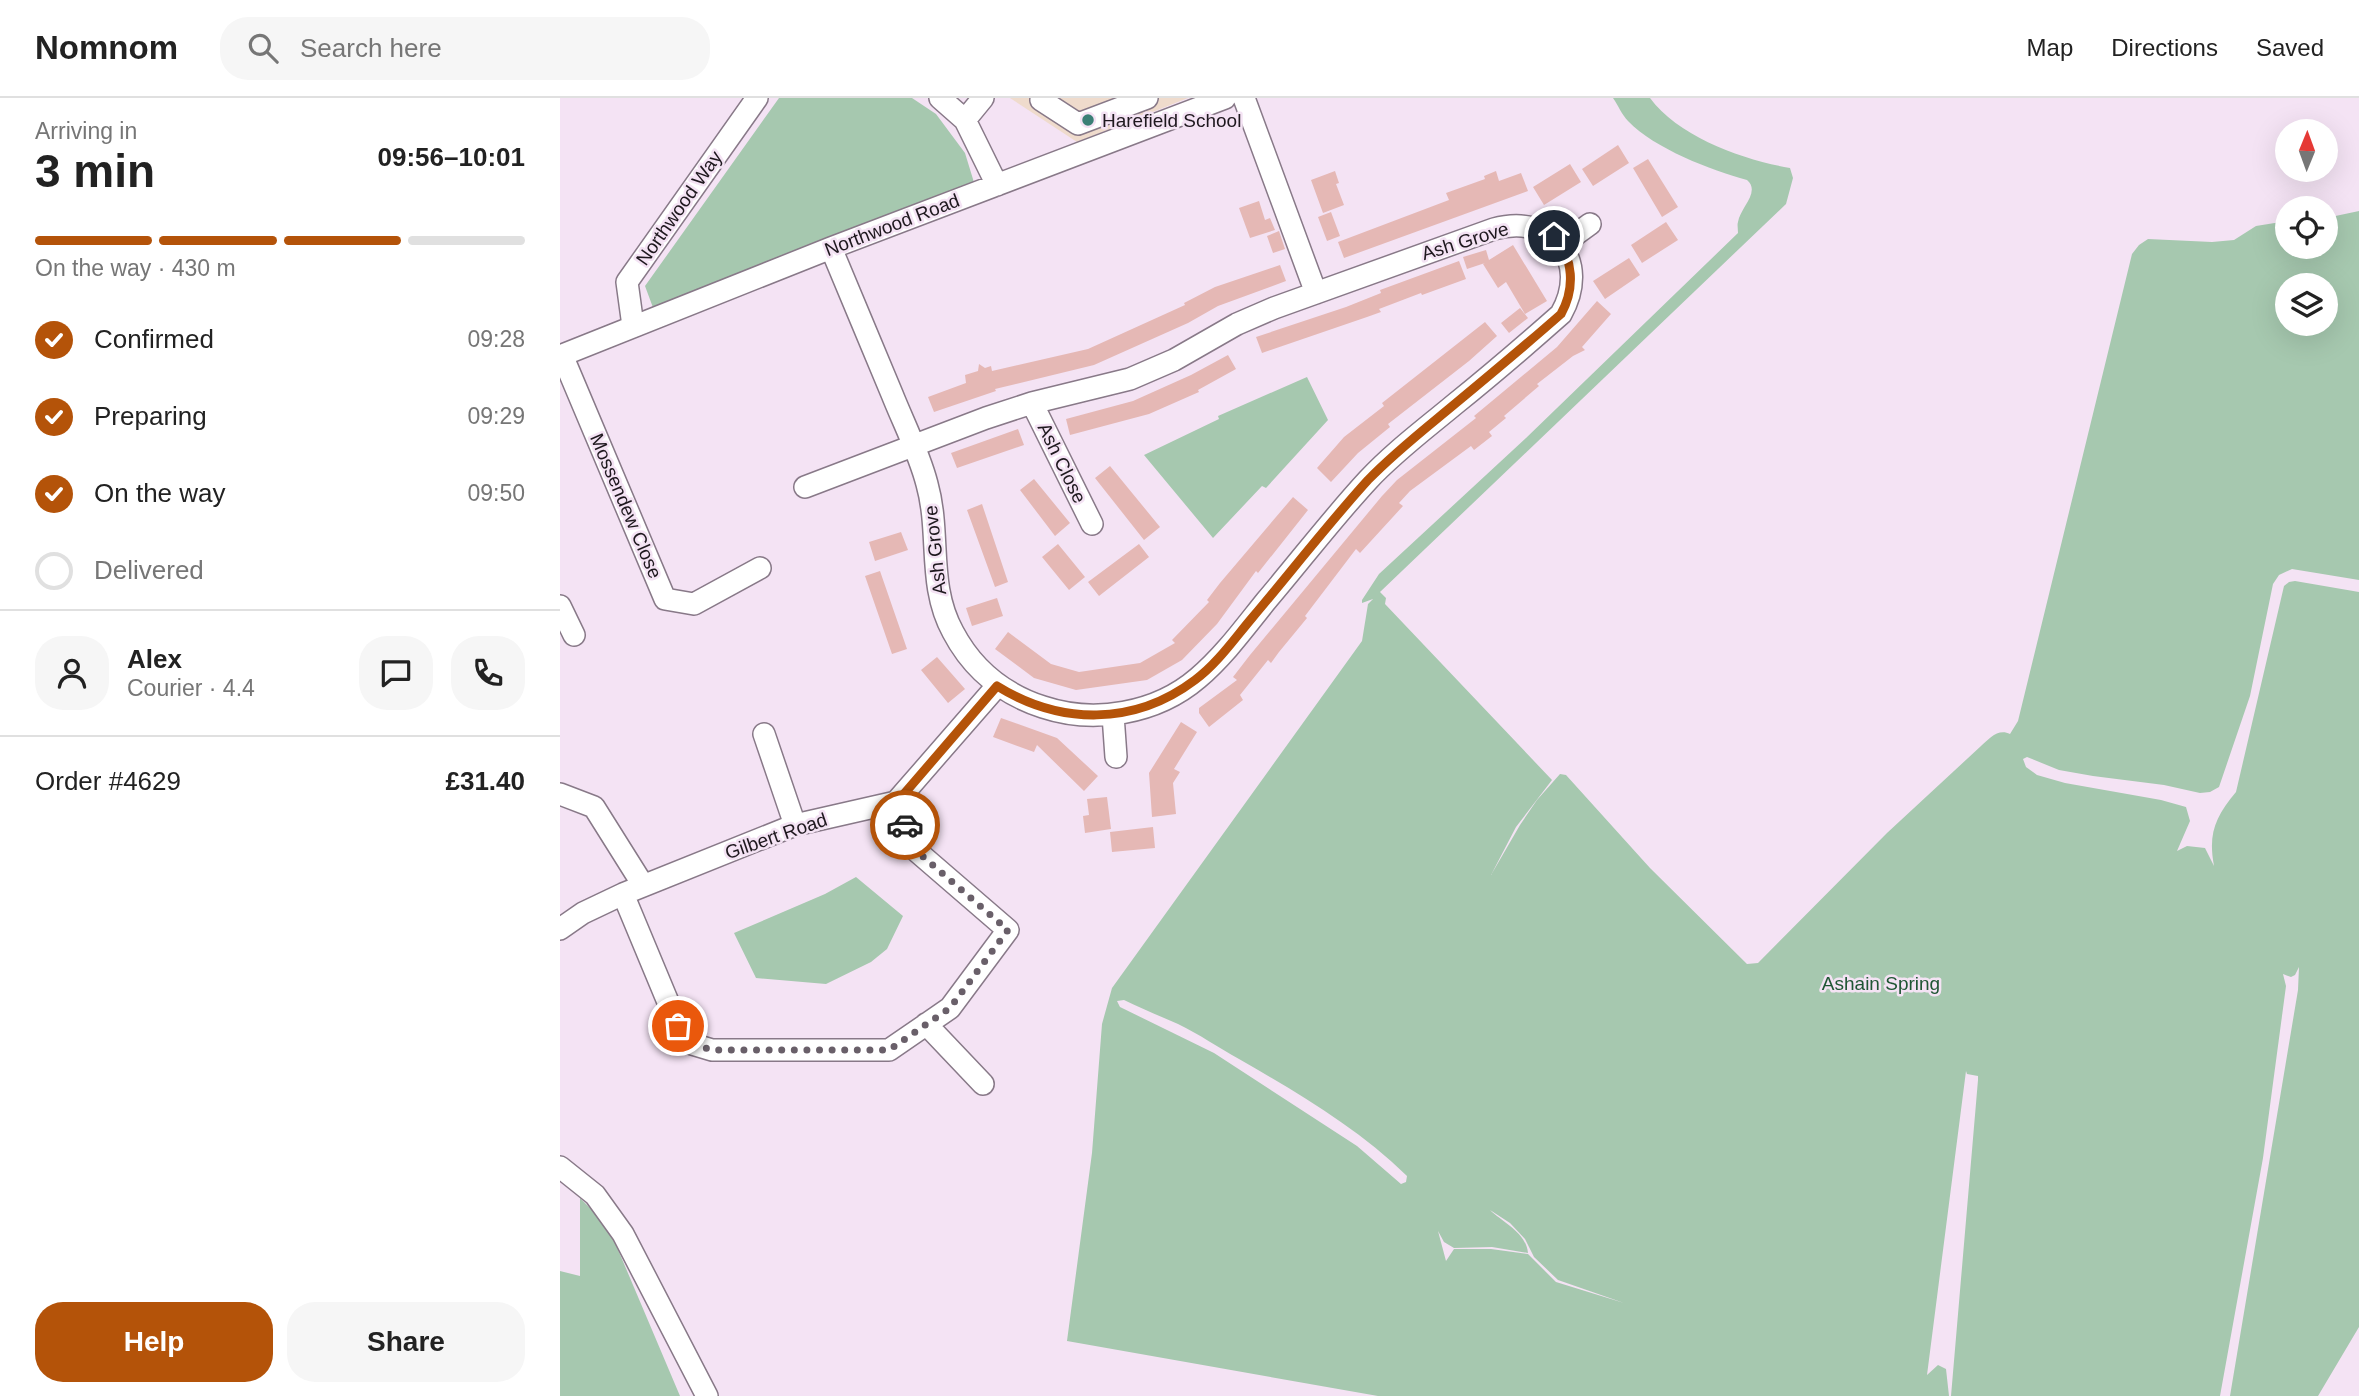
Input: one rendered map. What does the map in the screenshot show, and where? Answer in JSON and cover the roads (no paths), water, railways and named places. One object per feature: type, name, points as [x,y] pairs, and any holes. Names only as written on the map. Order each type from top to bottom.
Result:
[{"type":"street","name":"Northwood Way","points":[[633,326],[627,282],[757,98]]},
{"type":"street","points":[[940,98],[965,120],[997,185]]},
{"type":"street","points":[[965,120],[983,98]]},
{"type":"street","points":[[1042,99],[1078,124],[1147,98]]},
{"type":"street","name":"Northwood Road","points":[[561,356],[831,248],[1225,98]]},
{"type":"street","points":[[1244,98],[1316,293]]},
{"type":"street","points":[[1562,245],[1591,224]]},
{"type":"street","name":"Ash Grove","points":[[831,248],[928,485],[939,601],[946,620],[967,656],[997,686],[1027,702],[1067,713],[1113,715],[1168,697],[1197,679],[1225,650],[1368,480],[1400,449],[1561,314],[1566,306],[1571,279],[1570,263],[1562,245],[1554,236],[1533,226],[1507,225],[1468,237],[1237,324],[1174,360],[1141,375],[1112,385],[1032,403],[913,445]]},
{"type":"street","name":"Mossendew Close","points":[[561,356],[665,599],[694,604],[760,568]]},
{"type":"street","name":"Ash Close","points":[[1032,403],[1092,524]]},
{"type":"street","points":[[804,487],[913,445]]},
{"type":"street","points":[[560,606],[574,635]]},
{"type":"street","points":[[623,894],[678,1026],[692,1044],[712,1050],[889,1050],[950,1008],[1008,930],[913,848],[897,802],[997,686]]},
{"type":"street","points":[[1113,715],[1116,757]]},
{"type":"street","points":[[764,734],[795,825]]},
{"type":"street","points":[[560,794],[594,807],[643,885]]},
{"type":"street","name":"Gilbert Road","points":[[560,929],[583,913],[643,885],[795,825],[897,802]]},
{"type":"street","points":[[926,1024],[983,1084]]},
{"type":"street","points":[[560,1167],[595,1195],[624,1234],[707,1396]]},
{"type":"place","name":"Harefield School","points":[[1088,120]]},
{"type":"park label","name":"Ashain Spring","points":[[1881,983]]}]
